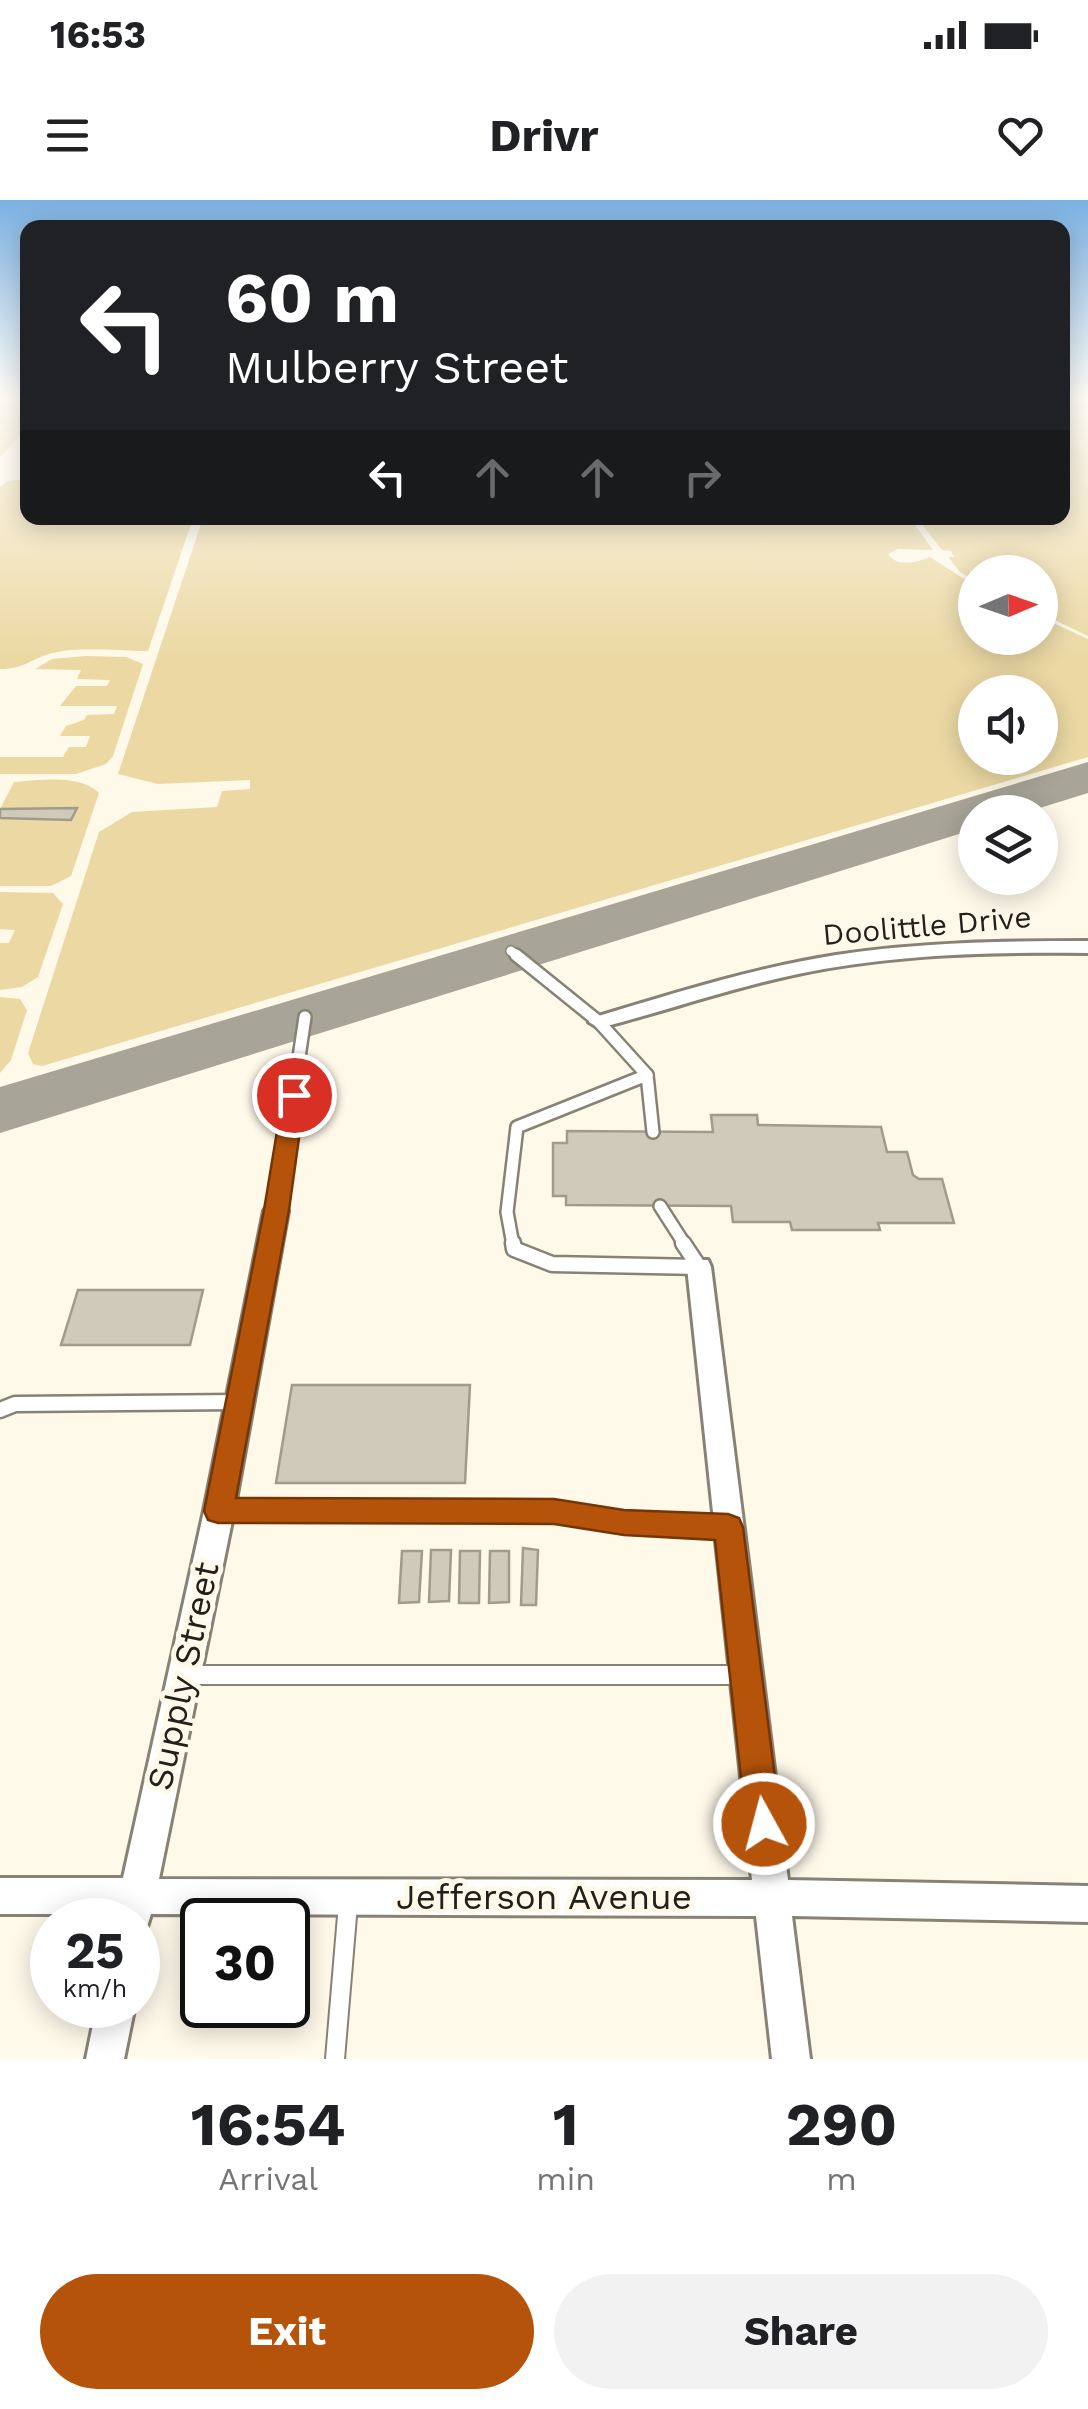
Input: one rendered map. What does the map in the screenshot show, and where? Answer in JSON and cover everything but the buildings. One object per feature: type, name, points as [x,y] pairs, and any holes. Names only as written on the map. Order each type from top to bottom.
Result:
[{"type":"street","name":"Doolittle Drive","points":[[598,1022],[740,982],[868,956],[948,949],[1088,947]]},
{"type":"street","name":"Supply Street","points":[[136,1898],[218,1511],[276,1210]]},
{"type":"street","points":[[699,1266],[791,2059]]},
{"type":"street","name":"Jefferson Avenue","points":[[0,1896],[30,1899]]},
{"type":"street","name":"Jefferson Avenue","points":[[160,1907],[349,1896],[1088,1904]]},
{"type":"street","points":[[105,2059],[111,2028]]},
{"type":"lane","points":[[512,951],[598,1022],[646,1075],[652,1132]]},
{"type":"lane","name":"Supply Street","points":[[276,1210],[305,1017]]},
{"type":"lane","points":[[646,1075],[516,1128],[507,1212],[514,1249],[552,1264],[699,1266]]},
{"type":"lane","points":[[660,1206],[699,1266]]},
{"type":"lane","points":[[0,1410],[16,1404],[240,1402]]},
{"type":"lane","points":[[218,1511],[554,1511],[624,1522],[728,1527]]},
{"type":"lane","points":[[184,1675],[746,1675]]},
{"type":"lane","points":[[335,2059],[349,1896]]},
{"type":"shaded area","points":[[20,486],[20,525],[191,525],[148,651],[63,651],[0,669],[0,487]]},
{"type":"shaded area","points":[[1070,486],[1088,486],[1088,636],[1058,622],[1058,555],[958,555],[958,570],[948,557],[954,557],[951,551],[942,550],[922,525],[1070,525]]},
{"type":"shaded area","points":[[201,525],[915,525],[933,550],[898,549],[888,554],[902,562],[930,557],[958,575],[958,655],[1058,655],[1058,625],[1088,639],[1088,757],[1058,766],[1058,675],[958,675],[958,775],[1027,775],[42,1066],[33,1064],[28,1053],[99,832],[132,812],[217,807],[222,791],[250,789],[250,780],[158,784],[118,774]]},
{"type":"shaded area","points":[[126,657],[143,664],[113,756],[106,764],[76,774],[0,774],[0,757],[63,757],[69,747],[86,747],[90,736],[60,736],[66,726],[84,720],[87,715],[114,714],[117,706],[60,706],[76,686],[107,686],[110,680],[77,679],[81,670],[35,669],[52,659]]},
{"type":"shaded area","points":[[71,781],[99,793],[71,876],[51,886],[0,886],[0,818],[76,808],[0,809],[14,782]]},
{"type":"shaded area","points":[[0,892],[53,893],[63,904],[38,977],[22,987],[0,990],[0,943],[9,943],[15,930],[0,929]]},
{"type":"shaded area","points":[[0,997],[20,999],[27,1010],[11,1060],[0,1073]]},
{"type":"taxiway","points":[[0,1110],[1088,777]]},
{"type":"route","points":[[294,1095],[218,1511],[554,1511],[624,1522],[728,1527],[764,1824]]}]
